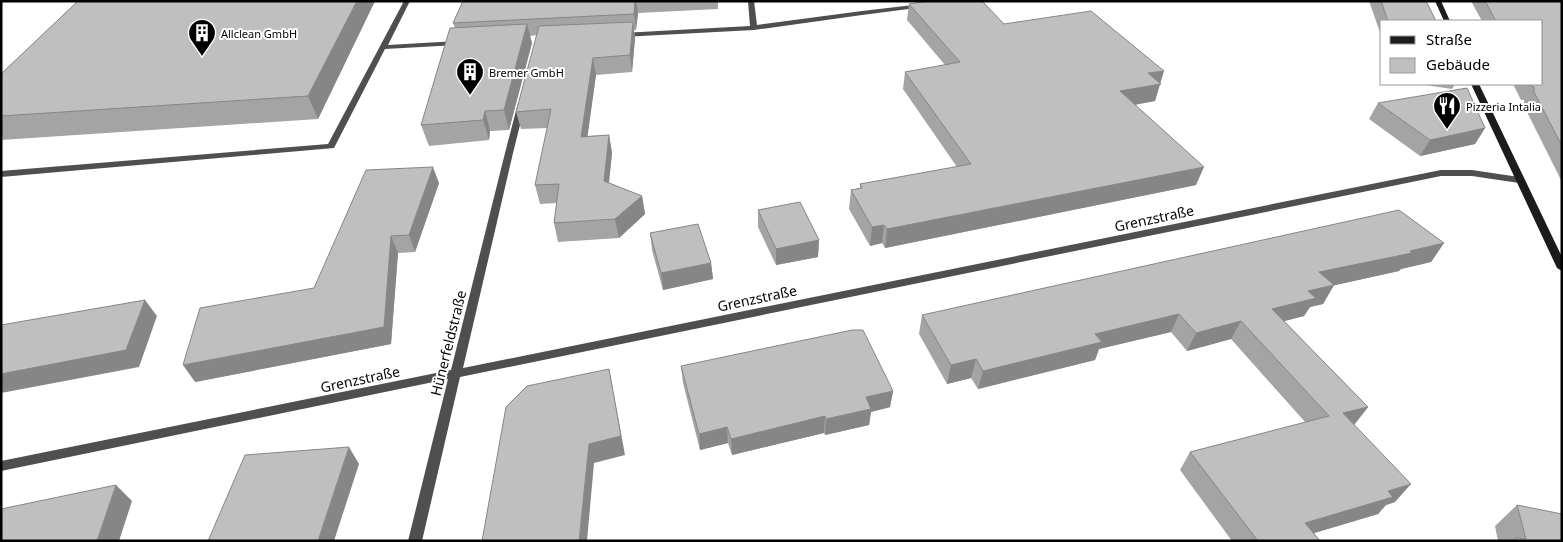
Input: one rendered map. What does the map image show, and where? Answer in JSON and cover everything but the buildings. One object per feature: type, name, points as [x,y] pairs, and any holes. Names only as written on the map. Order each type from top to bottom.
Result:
[{"type":"main road","points":[[1438,1],[1447,20]]},
{"type":"main road","points":[[1475,85],[1562,268]]},
{"type":"street","points":[[1,174],[331,146],[407,1]]},
{"type":"street","points":[[751,1],[754,28]]},
{"type":"street","points":[[617,35],[754,28],[928,5]]},
{"type":"street","points":[[383,47],[461,43]]},
{"type":"street","name":"Hünerfeldstraße","points":[[415,541],[524,97]]},
{"type":"street","name":"Grenzstraße","points":[[1,466],[1441,173],[1472,173],[1519,180]]},
{"type":"place","name":"Allclean GmbH","points":[[202,57]]},
{"type":"place","name":"Bremer GmbH","points":[[470,96]]},
{"type":"place","name":"Pizzeria Intalia","points":[[1447,130]]}]
